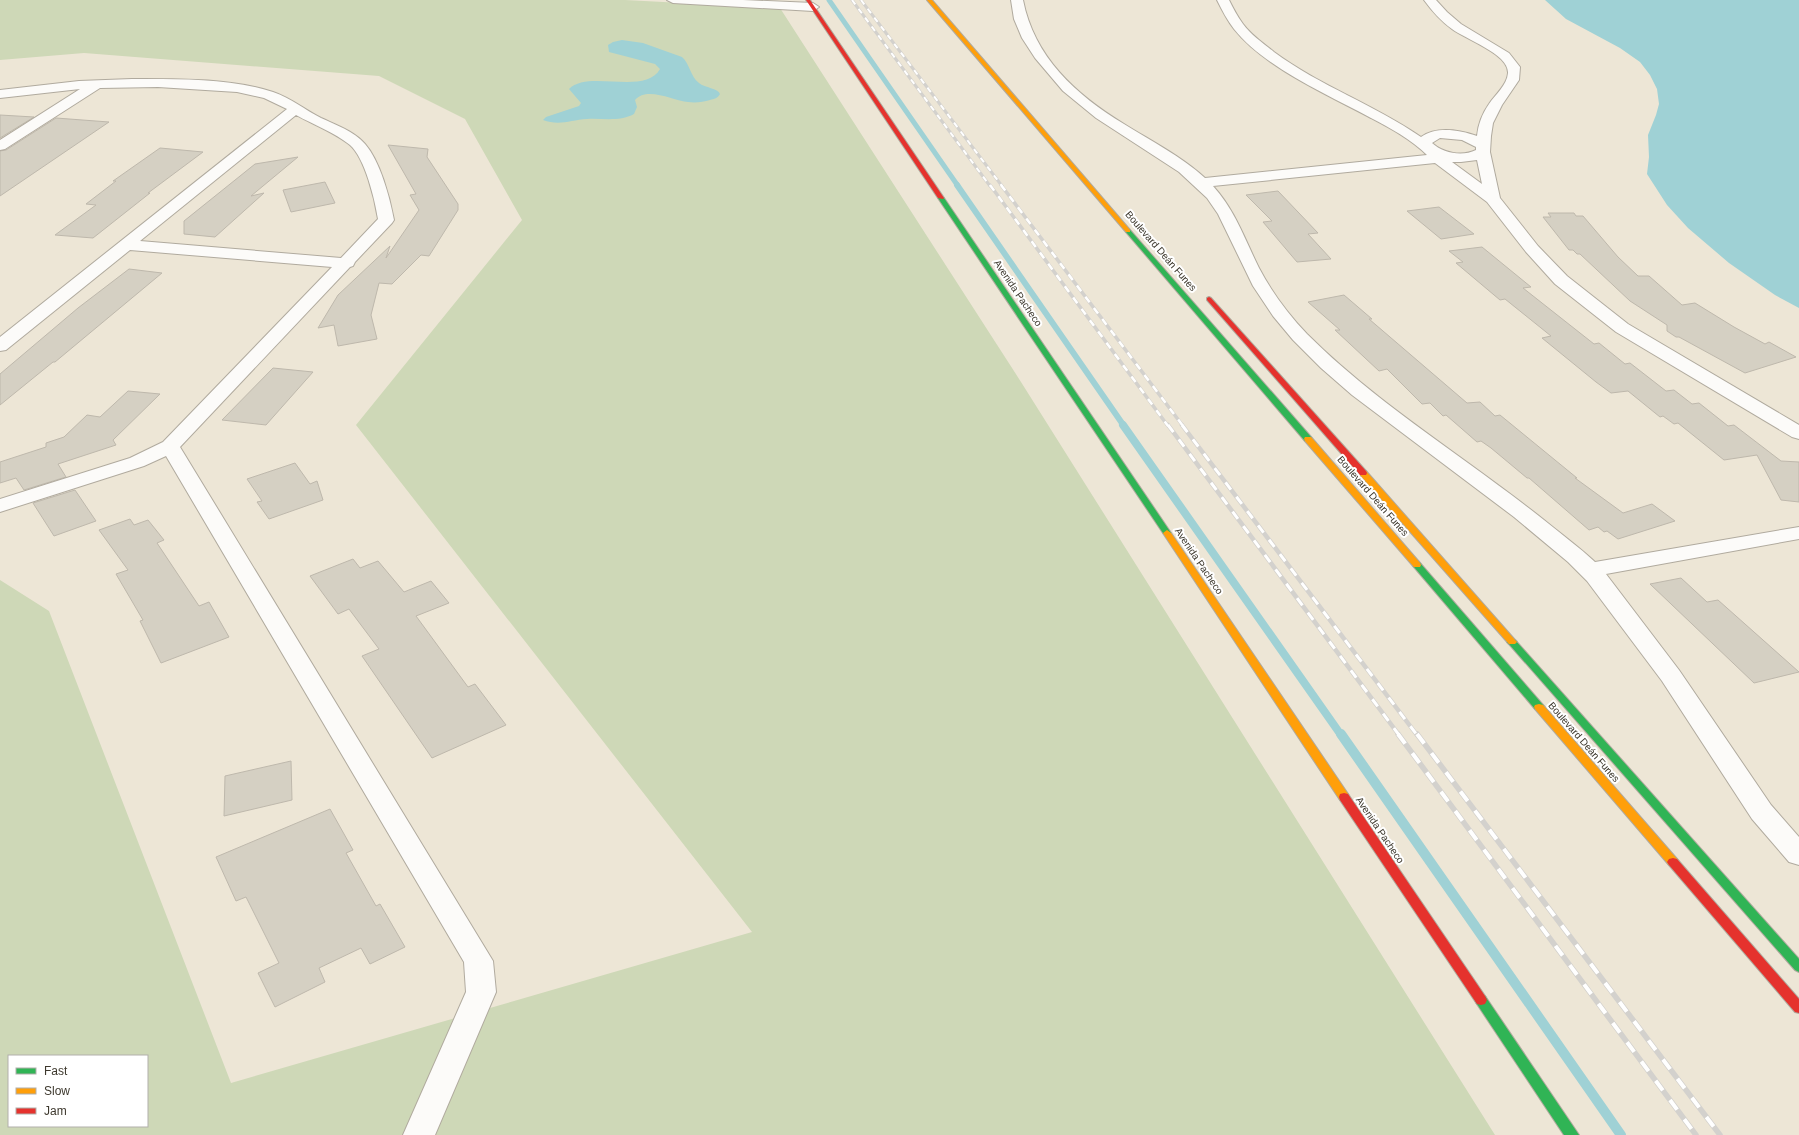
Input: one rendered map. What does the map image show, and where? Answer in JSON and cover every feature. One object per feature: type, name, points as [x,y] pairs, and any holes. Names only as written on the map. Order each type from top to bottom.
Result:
[{"type":"main road","name":"Boulevard Deán Funes","points":[[928,0],[1799,1008]]},
{"type":"main road","name":"Avenida Pacheco","points":[[810,4],[1572,1135]]},
{"type":"main road","name":"Boulevard Deán Funes","points":[[1202,292],[1799,966]]},
{"type":"street","points":[[673,0],[810,4]]},
{"type":"street","points":[[1017,0],[1023,28],[1032,45],[1062,81],[1089,105],[1115,125],[1170,158],[1202,183],[1211,193],[1221,207],[1251,268],[1273,305],[1296,333],[1324,362],[1378,408],[1528,517],[1590,570],[1675,681],[1757,807],[1799,855]]},
{"type":"street","points":[[1223,0],[1239,27],[1255,43],[1279,61],[1306,78],[1398,127],[1492,199],[1532,249],[1561,280],[1587,302],[1622,328],[1799,433]]},
{"type":"street","points":[[1430,0],[1439,12],[1450,21],[1503,54],[1511,62],[1514,69],[1514,77],[1510,86],[1495,104],[1484,129],[1483,148],[1492,199]]},
{"type":"street","points":[[0,94],[98,84],[159,83],[241,89],[263,93],[278,99],[335,130],[360,147],[386,209],[386,220],[347,263],[170,446],[137,462],[0,506]]},
{"type":"street","points":[[0,146],[98,84]]},
{"type":"street","points":[[0,346],[128,245],[294,109]]},
{"type":"street","points":[[1398,127],[1426,134],[1446,134],[1470,138],[1483,148]]},
{"type":"street","points":[[1433,153],[1425,144],[1425,141],[1432,136],[1484,129]]},
{"type":"street","points":[[1202,183],[1433,153],[1460,157],[1474,156],[1483,148]]},
{"type":"street","points":[[128,245],[347,263]]},
{"type":"street","points":[[170,446],[478,961],[481,992],[419,1135]]},
{"type":"street","points":[[1590,570],[1799,533]]},
{"type":"green space","points":[[0,0],[625,0],[780,8],[1021,382],[1495,1135],[0,1135],[0,580],[49,611],[231,1083],[752,932],[356,425],[522,220],[465,119],[379,76],[84,53],[0,60]]},
{"type":"water","points":[[1545,0],[1799,0],[1799,308],[1775,295],[1729,263],[1688,228],[1667,205],[1647,174],[1649,157],[1648,135],[1659,104],[1657,89],[1650,75],[1640,62],[1620,48],[1566,19]]},
{"type":"water","points":[[622,40],[643,43],[682,57],[699,83],[717,90],[720,94],[713,99],[702,102],[694,102],[682,101],[661,95],[646,94],[635,100],[637,107],[634,114],[623,118],[587,119],[560,123],[543,120],[546,117],[579,106],[581,103],[569,89],[578,84],[589,81],[642,81],[653,77],[660,69],[655,64],[609,52],[608,45]]},
{"type":"building","points":[[0,115],[34,117],[0,138]]},
{"type":"building","points":[[56,118],[109,122],[0,196],[0,151],[6,150]]},
{"type":"building","points":[[388,145],[428,149],[427,157],[458,204],[458,210],[429,256],[421,255],[392,284],[379,283],[371,315],[377,339],[338,346],[334,325],[318,328],[338,295],[390,246],[386,258],[419,210],[410,195],[416,194]]},
{"type":"building","points":[[160,148],[203,152],[148,193],[150,193],[93,238],[55,235],[96,205],[86,204],[116,181],[113,181]]},
{"type":"building","points":[[298,157],[251,196],[264,193],[215,237],[184,234],[184,221],[255,164]]},
{"type":"building","points":[[325,182],[335,203],[291,212],[283,190]]},
{"type":"building","points":[[1278,191],[1318,233],[1308,234],[1331,259],[1297,262],[1263,222],[1272,221],[1246,195]]},
{"type":"building","points":[[1439,207],[1474,234],[1441,239],[1407,211]]},
{"type":"building","points":[[1548,213],[1574,213],[1576,216],[1583,216],[1618,257],[1638,276],[1649,276],[1682,305],[1695,303],[1765,344],[1769,342],[1796,357],[1745,373],[1679,337],[1676,337],[1667,331],[1667,325],[1630,301],[1580,254],[1577,254],[1573,250],[1569,250],[1543,217],[1551,217]]},
{"type":"building","points":[[1482,247],[1531,287],[1523,288],[1594,344],[1599,343],[1625,364],[1630,363],[1666,391],[1674,390],[1692,404],[1699,403],[1728,426],[1734,425],[1781,461],[1799,462],[1799,502],[1781,500],[1757,455],[1724,460],[1678,423],[1674,424],[1663,416],[1660,417],[1628,391],[1611,393],[1596,382],[1542,338],[1551,336],[1505,299],[1500,300],[1456,263],[1463,262],[1449,251]]},
{"type":"building","points":[[129,269],[162,273],[55,362],[53,362],[0,405],[0,374],[78,308]]},
{"type":"building","points":[[1344,295],[1372,319],[1369,319],[1467,403],[1480,402],[1495,416],[1500,415],[1577,478],[1575,478],[1623,513],[1652,504],[1675,521],[1618,539],[1607,531],[1604,532],[1598,527],[1589,530],[1529,478],[1527,478],[1491,448],[1481,441],[1477,442],[1446,415],[1443,416],[1430,403],[1422,404],[1387,369],[1379,371],[1335,330],[1340,330],[1308,302]]},
{"type":"building","points":[[273,368],[313,372],[266,425],[222,420]]},
{"type":"building","points":[[128,391],[160,394],[113,440],[116,445],[58,464],[66,477],[24,490],[16,478],[0,483],[0,462],[46,447],[46,443],[64,437],[87,415],[100,417]]},
{"type":"building","points":[[295,463],[310,484],[317,481],[323,500],[269,519],[257,502],[262,501],[247,479]]},
{"type":"building","points":[[75,490],[96,521],[54,536],[33,503]]},
{"type":"building","points":[[130,519],[134,525],[148,520],[164,540],[157,543],[199,606],[209,602],[229,637],[161,663],[140,621],[143,620],[116,574],[128,570],[99,530]]},
{"type":"building","points":[[353,559],[360,568],[378,561],[404,592],[431,581],[449,603],[416,616],[468,687],[475,684],[506,725],[432,758],[362,656],[379,649],[349,609],[338,614],[310,576]]},
{"type":"building","points":[[1681,578],[1707,602],[1718,600],[1799,672],[1754,683],[1650,584]]},
{"type":"building","points":[[291,761],[292,800],[224,816],[225,776]]},
{"type":"building","points":[[330,809],[353,850],[346,853],[376,906],[380,904],[405,947],[370,964],[361,948],[319,968],[325,982],[275,1007],[258,973],[279,963],[246,897],[236,901],[216,857]]},
{"type":"waterway","points":[[829,0],[958,186]]},
{"type":"waterway","points":[[957,185],[1124,426]]},
{"type":"waterway","points":[[1123,425],[1341,735]]},
{"type":"waterway","points":[[1341,734],[1621,1135]]},
{"type":"railway","points":[[852,0],[990,186]]},
{"type":"railway","points":[[861,0],[1002,186]]},
{"type":"railway","points":[[990,185],[1168,426]]},
{"type":"railway","points":[[1001,185],[1183,426]]},
{"type":"railway","points":[[1168,425],[1399,735]]},
{"type":"railway","points":[[1182,425],[1417,735]]},
{"type":"railway","points":[[1398,734],[1696,1135]]},
{"type":"railway","points":[[1417,734],[1720,1135]]},
{"type":"traffic: fast","points":[[941,198],[1167,533]]},
{"type":"traffic: fast","points":[[1128,231],[1308,439]]},
{"type":"traffic: fast","points":[[1417,565],[1539,707]]},
{"type":"traffic: fast","points":[[1512,642],[1799,967]]},
{"type":"traffic: fast","points":[[1481,1000],[1572,1135]]},
{"type":"traffic: slow","points":[[929,0],[1128,231]]},
{"type":"traffic: slow","points":[[1308,439],[1417,565]]},
{"type":"traffic: slow","points":[[1363,473],[1512,642]]},
{"type":"traffic: slow","points":[[1167,533],[1344,797]]},
{"type":"traffic: slow","points":[[1539,707],[1673,862]]},
{"type":"traffic: jam","points":[[808,0],[941,198]]},
{"type":"traffic: jam","points":[[1209,299],[1363,473]]},
{"type":"traffic: jam","points":[[1344,797],[1481,1000]]},
{"type":"traffic: jam","points":[[1673,862],[1799,1008]]}]
